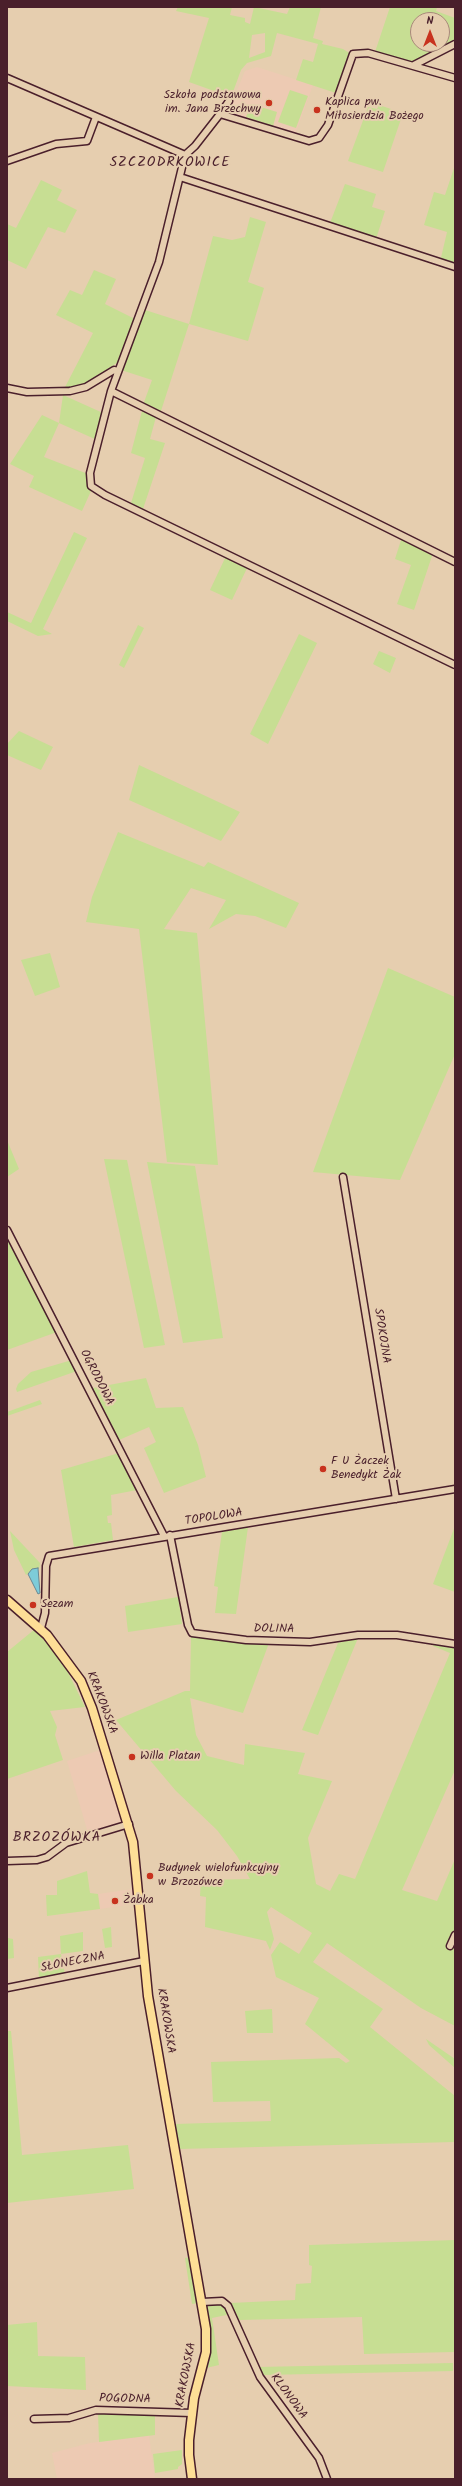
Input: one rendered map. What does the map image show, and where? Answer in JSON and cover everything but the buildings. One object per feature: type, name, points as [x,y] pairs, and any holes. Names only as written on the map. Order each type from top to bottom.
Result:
[{"type":"main road","name":"KRAKOWSKA","points":[[7,1600],[41,1628],[66,1658],[83,1686],[129,1824],[136,1856],[144,1961],[154,2030],[202,2302],[206,2343],[192,2413],[189,2450],[192,2479]]},
{"type":"street","points":[[414,65],[455,44]]},
{"type":"street","points":[[220,114],[309,141],[319,138],[328,125],[353,54],[368,53],[455,78]]},
{"type":"street","points":[[7,78],[185,155]]},
{"type":"street","points":[[229,101],[195,146],[185,155],[159,262],[111,391],[90,473],[91,486],[105,495],[455,665]]},
{"type":"street","points":[[7,161],[56,144],[87,141],[96,117]]},
{"type":"street","points":[[180,177],[455,267]]},
{"type":"street","points":[[7,388],[27,392],[70,391],[86,386],[114,370],[118,371]]},
{"type":"street","points":[[111,391],[455,562]]},
{"type":"street","name":"SPOKOJNA","points":[[343,1177],[396,1499]]},
{"type":"street","name":"OGRODOWA","points":[[7,1230],[167,1536]]},
{"type":"street","name":"TOPOLOWA","points":[[41,1628],[45,1613],[46,1566],[49,1556],[455,1488]]},
{"type":"street","name":"DOLINA","points":[[167,1536],[188,1625],[192,1633],[246,1640],[310,1642],[358,1635],[397,1635],[455,1644]]},
{"type":"street","points":[[7,1861],[37,1860],[46,1857],[66,1843],[129,1824]]},
{"type":"street","points":[[450,1946],[455,1935]]},
{"type":"street","name":"SŁONECZNA","points":[[7,1988],[144,1961]]},
{"type":"street","name":"KLONOWA","points":[[202,2302],[222,2301],[228,2306],[260,2377],[319,2458],[327,2479]]},
{"type":"street","name":"POGODNA","points":[[34,2419],[69,2418],[96,2410],[192,2413]]},
{"type":"shaded area","name":"Szkoła podstawowa im. Jana Brzechwy","points":[[257,67],[313,85],[295,135],[228,112],[245,71]]},
{"type":"shaded area","points":[[100,1750],[123,1821],[88,1833],[67,1761]]},
{"type":"shaded area","points":[[133,1889],[134,1904],[100,1909],[98,1894]]},
{"type":"shaded area","points":[[149,2435],[155,2479],[57,2479],[52,2453],[90,2443]]},
{"type":"green space","points":[[178,7],[232,7],[230,15],[245,18],[245,22],[250,24],[254,7],[287,14],[290,7],[321,7],[313,38],[323,41],[322,44],[343,49],[351,54],[336,93],[296,80],[303,59],[313,62],[318,44],[277,33],[271,56],[247,63],[241,70],[233,92],[228,96],[189,82],[209,18],[176,11]],"holes":[[[265,33],[265,52],[249,58],[252,35]]]},
{"type":"green space","points":[[390,7],[437,7],[436,11],[439,12],[410,12],[410,52],[435,52],[419,61],[411,63],[375,52]]},
{"type":"green space","points":[[450,16],[455,18],[455,41],[450,44]]},
{"type":"green space","points":[[290,90],[308,96],[296,128],[278,122]]},
{"type":"green space","points":[[251,104],[277,112],[273,126],[246,117]]},
{"type":"green space","points":[[379,105],[403,113],[383,172],[348,161],[368,107],[377,109]]},
{"type":"green space","points":[[455,165],[455,266],[440,262],[447,232],[424,225],[434,192],[445,195]]},
{"type":"green space","points":[[41,180],[62,190],[57,200],[77,210],[65,233],[48,227],[26,269],[7,260],[7,224],[16,228]]},
{"type":"green space","points":[[345,184],[376,194],[372,207],[385,211],[376,239],[330,223]]},
{"type":"green space","points":[[250,217],[266,222],[248,282],[264,288],[248,341],[189,324],[213,236],[232,240],[245,237]]},
{"type":"green space","points":[[94,270],[116,279],[105,304],[135,319],[121,360],[83,386],[63,391],[93,333],[56,315],[70,290],[82,295]]},
{"type":"green space","points":[[145,310],[189,324],[160,414],[143,405],[152,380],[121,370]]},
{"type":"green space","points":[[63,395],[103,413],[97,440],[59,423]]},
{"type":"green space","points":[[142,411],[156,417],[150,439],[165,443],[143,509],[131,503],[145,458],[131,453]]},
{"type":"green space","points":[[42,415],[59,423],[44,457],[88,474],[87,481],[91,491],[82,511],[29,487],[34,476],[10,464]]},
{"type":"green space","points":[[74,532],[87,538],[43,629],[52,634],[38,636],[7,621],[7,612],[31,623]]},
{"type":"green space","points":[[402,537],[433,553],[414,610],[397,604],[411,565],[395,559]]},
{"type":"green space","points":[[226,556],[248,566],[232,600],[210,590]]},
{"type":"green space","points":[[138,625],[144,628],[124,668],[119,665]]},
{"type":"green space","points":[[299,634],[317,643],[268,744],[250,734]]},
{"type":"green space","points":[[379,651],[396,658],[390,673],[373,664]]},
{"type":"green space","points":[[19,731],[53,747],[41,770],[7,755],[7,744]]},
{"type":"green space","points":[[139,765],[240,812],[221,841],[129,800]]},
{"type":"green space","points":[[118,832],[204,867],[208,862],[299,903],[286,928],[255,916],[236,914],[209,929],[226,900],[191,888],[164,929],[197,933],[218,1165],[167,1162],[139,929],[86,922],[92,897]]},
{"type":"green space","points":[[50,953],[60,987],[35,996],[21,960]]},
{"type":"green space","points":[[388,968],[455,997],[455,1054],[400,1180],[313,1172]]},
{"type":"green space","points":[[7,1140],[19,1169],[7,1177]]},
{"type":"green space","points":[[104,1159],[127,1160],[165,1345],[144,1348]]},
{"type":"green space","points":[[147,1162],[195,1166],[223,1338],[183,1343]]},
{"type":"green space","points":[[7,1239],[57,1332],[7,1350]]},
{"type":"green space","points":[[72,1360],[77,1371],[17,1392],[16,1389],[18,1384],[31,1372]]},
{"type":"green space","points":[[146,1378],[156,1408],[183,1407],[198,1445],[206,1477],[164,1493],[144,1448],[156,1442],[149,1427],[119,1440],[93,1388]]},
{"type":"green space","points":[[40,1400],[42,1404],[7,1416],[7,1412]]},
{"type":"green space","points":[[119,1453],[137,1490],[111,1495],[112,1515],[107,1516],[108,1523],[111,1523],[113,1540],[74,1547],[61,1470]]},
{"type":"green space","points":[[455,1526],[455,1592],[433,1584]]},
{"type":"green space","points":[[248,1527],[236,1614],[215,1613],[218,1587],[214,1586],[222,1532]]},
{"type":"green space","points":[[10,1531],[40,1563],[39,1569],[33,1569],[26,1575],[14,1550]]},
{"type":"green space","points":[[178,1597],[182,1624],[128,1632],[125,1606]]},
{"type":"green space","points":[[35,1629],[65,1666],[85,1707],[50,1711],[57,1727],[55,1735],[63,1760],[7,1779],[7,1652]]},
{"type":"green space","points":[[191,1635],[269,1643],[243,1713],[190,1698],[196,1735],[207,1756],[244,1765],[245,1744],[305,1753],[298,1774],[332,1781],[308,1838],[316,1884],[330,1891],[339,1874],[355,1879],[450,1653],[433,1646],[434,1643],[455,1647],[455,1770],[402,1890],[437,1901],[455,1859],[455,2026],[421,2008],[327,1943],[313,1962],[383,2009],[370,2027],[455,2096],[455,2142],[179,2149],[175,2124],[271,2121],[270,2101],[213,2102],[211,2062],[339,2058],[346,2063],[350,2061],[305,2024],[319,1998],[276,1977],[271,1955],[280,1942],[299,1954],[312,1933],[271,1907],[267,1912],[274,1939],[270,1950],[266,1941],[205,1927],[206,1897],[200,1896],[201,1880],[250,1879],[237,1856],[217,1830],[176,1791],[116,1720],[185,1691],[190,1691]]},
{"type":"green space","points":[[358,1638],[318,1735],[302,1730],[338,1643]]},
{"type":"green space","points":[[87,1871],[90,1893],[98,1894],[100,1909],[47,1916],[46,1895],[57,1895],[57,1881]]},
{"type":"green space","points":[[7,1926],[8,1938],[13,1939],[14,1958],[7,1959]]},
{"type":"green space","points":[[111,1927],[112,1947],[105,1948],[102,1929]]},
{"type":"green space","points":[[83,1932],[83,1951],[61,1954],[60,1936]]},
{"type":"green space","points":[[61,1954],[65,1974],[39,1979],[38,1957]]},
{"type":"green space","points":[[272,2009],[273,2033],[247,2033],[245,2011]]},
{"type":"green space","points":[[7,2031],[11,2031],[22,2155],[128,2145],[134,2189],[7,2203]]},
{"type":"green space","points":[[426,2039],[455,2059],[455,2068],[429,2045]]},
{"type":"green space","points":[[455,2240],[455,2352],[364,2354],[362,2317],[239,2320],[230,2303],[295,2300],[296,2284],[311,2283],[312,2266],[309,2265],[309,2245]]},
{"type":"green space","points":[[190,2257],[199,2303],[192,2304],[185,2258]]},
{"type":"green space","points":[[222,2302],[231,2314],[212,2318],[219,2365],[206,2368],[211,2345],[207,2303]]},
{"type":"green space","points":[[37,2322],[38,2356],[85,2357],[86,2390],[7,2386],[7,2325]]},
{"type":"green space","points":[[453,2363],[453,2371],[264,2375],[262,2378],[257,2367]]},
{"type":"green space","points":[[98,2412],[155,2414],[155,2435],[99,2442]]},
{"type":"green space","points":[[182,2450],[182,2464],[178,2467],[178,2469],[155,2473],[153,2454]]},
{"type":"water","points":[[38,1568],[40,1593],[38,1594],[28,1574],[32,1569]]},
{"type":"place","name":"Szkoła podstawowa im. Jana Brzechwy","points":[[269,103]]},
{"type":"place","name":"Kaplica pw. Miłosierdzia Bożego","points":[[317,110]]},
{"type":"place","name":"F U Żaczek Benedykt Żak","points":[[323,1469]]},
{"type":"place","name":"Sezam","points":[[33,1605]]},
{"type":"place","name":"Willa Platan","points":[[132,1757]]},
{"type":"place","name":"Budynek wielofunkcyjny w Brzozówce","points":[[150,1876]]},
{"type":"place","name":"Żabka","points":[[115,1901]]},
{"type":"district","name":"SZCZODRKOWICE","points":[[170,164]]},
{"type":"district","name":"BRZOZÓWKA","points":[[57,1839]]}]
